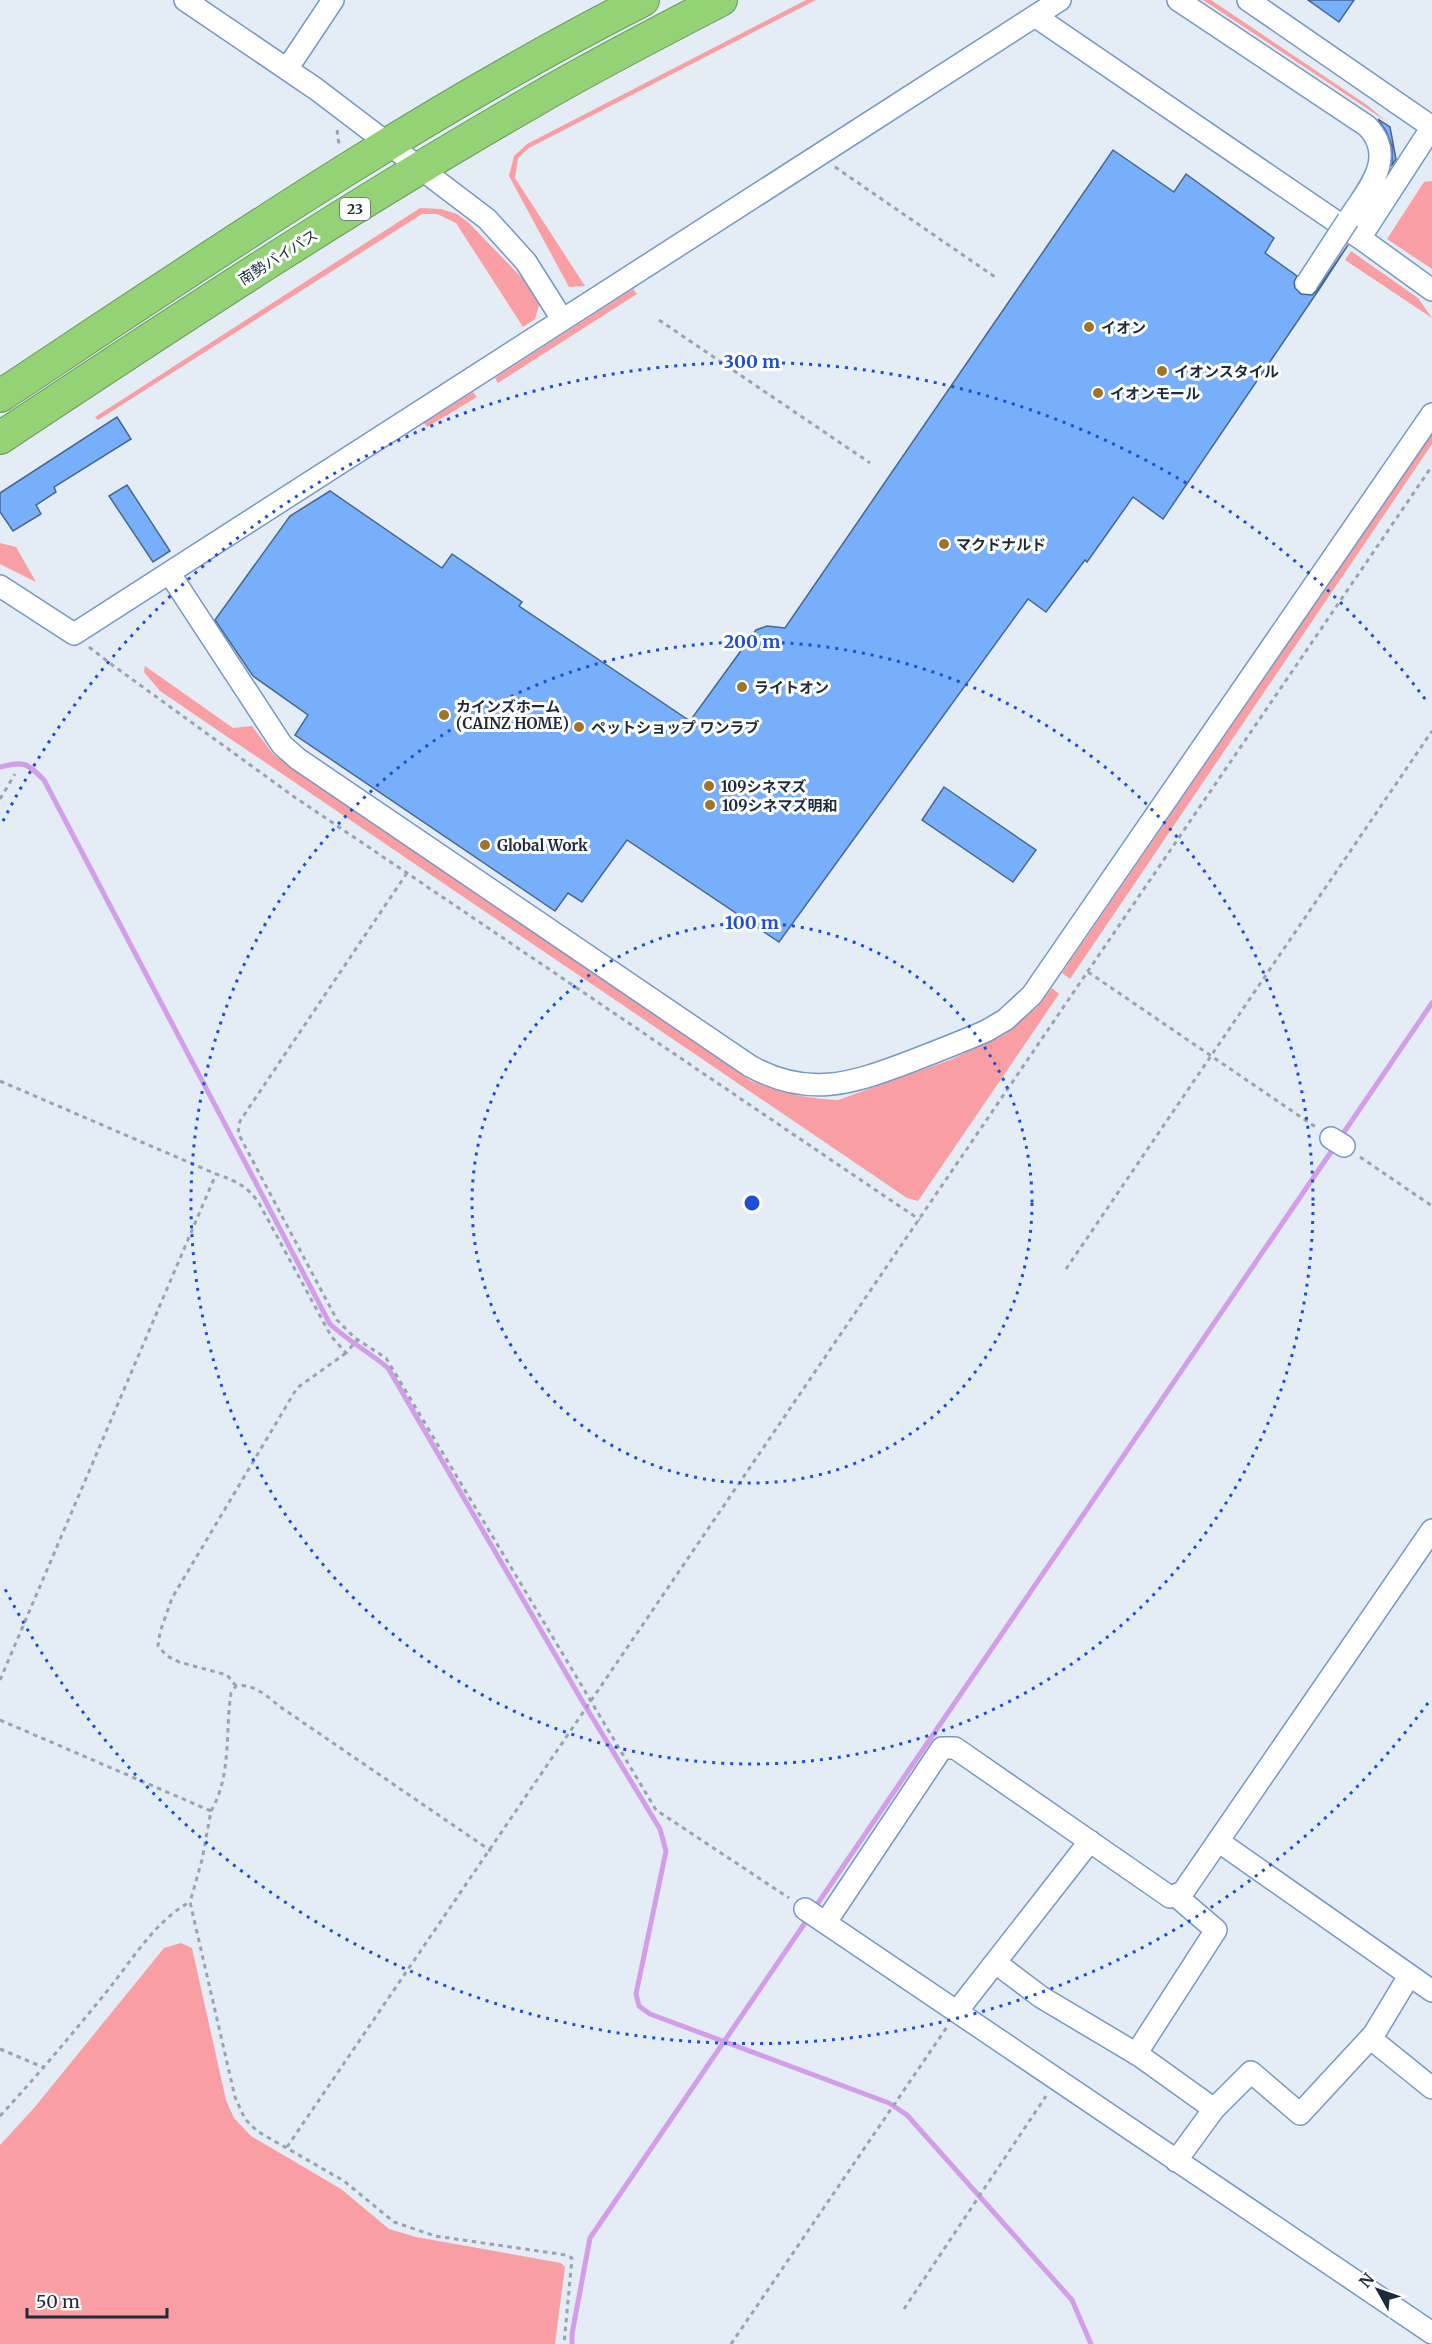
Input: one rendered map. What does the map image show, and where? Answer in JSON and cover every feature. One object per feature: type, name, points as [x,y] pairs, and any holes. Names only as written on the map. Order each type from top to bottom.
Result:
[{"type":"highway","name":"23","points":[[0,396],[389,143],[521,66],[643,0]]},
{"type":"highway","name":"南勢バイパス","points":[[0,438],[166,328],[421,168],[538,98],[721,0]]},
{"type":"street","points":[[186,0],[389,143],[500,231],[526,262],[562,319]]},
{"type":"street","points":[[287,69],[333,0]]},
{"type":"street","points":[[0,586],[74,634],[1060,0]]},
{"type":"street","points":[[1178,0],[1367,126],[1378,141],[1380,166],[1376,175],[1307,283]]},
{"type":"street","points":[[1248,0],[1432,127],[1360,238]]},
{"type":"street","points":[[1035,16],[1360,238],[1432,290]]},
{"type":"street","points":[[170,574],[282,745],[297,759],[750,1066],[785,1082],[809,1086],[838,1084],[866,1078],[986,1031],[1005,1020],[1032,995],[1432,414]]},
{"type":"street","points":[[1432,1530],[1183,1892],[1170,1897],[955,1748],[942,1748],[816,1916],[1432,2333]]},
{"type":"street","points":[[958,2010],[1090,1841]]},
{"type":"street","points":[[1218,1841],[1432,1991]]},
{"type":"street","points":[[1136,2054],[1216,1930],[1174,1895]]},
{"type":"street","points":[[996,1963],[1041,1997],[1136,2054],[1214,2109]]},
{"type":"street","points":[[1176,2161],[1214,2109],[1251,2072],[1300,2114],[1370,2038],[1409,1976]]},
{"type":"street","points":[[1370,2038],[1432,2088]]},
{"type":"path","points":[[818,156],[995,277]]},
{"type":"path","points":[[658,320],[870,463]]},
{"type":"path","points":[[287,2147],[491,1851],[1432,466]]},
{"type":"path","points":[[74,634],[111,664],[255,768],[920,1220]]},
{"type":"path","points":[[1066,1269],[1432,731]]},
{"type":"path","points":[[0,799],[15,774]]},
{"type":"path","points":[[407,873],[240,1121],[238,1133],[337,1320],[357,1340],[386,1358],[656,1810],[816,1916]]},
{"type":"path","points":[[1088,972],[1432,1206]]},
{"type":"path","points":[[0,1082],[237,1181],[252,1192],[331,1336],[347,1351]]},
{"type":"path","points":[[0,1680],[216,1174]]},
{"type":"path","points":[[236,1686],[227,1675],[179,1662],[167,1656],[158,1646],[160,1632],[172,1598],[297,1388],[347,1351],[357,1340]]},
{"type":"path","points":[[491,1851],[263,1693],[244,1684],[236,1686],[231,1693],[225,1770],[220,1796],[211,1811],[202,1860],[190,1902],[235,2097],[245,2119],[256,2131],[344,2181],[394,2222],[435,2236],[566,2255],[572,2258],[564,2344]]},
{"type":"path","points":[[0,1720],[211,1811]]},
{"type":"path","points":[[0,2116],[45,2068],[153,1934],[179,1908],[190,1902]]},
{"type":"path","points":[[731,2344],[958,2010]]},
{"type":"path","points":[[0,2049],[45,2068]]},
{"type":"path","points":[[904,2309],[1057,2080]]},
{"type":"shaded area","points":[[806,0],[816,0],[529,148],[518,158],[515,178],[585,286],[569,287],[509,176],[514,156],[527,144]]},
{"type":"shaded area","points":[[1203,0],[1211,0],[1367,105],[1386,121]]},
{"type":"shaded area","points":[[1432,181],[1432,269],[1387,239],[1424,182]]},
{"type":"shaded area","points":[[420,208],[441,209],[457,214],[469,223],[524,280],[539,305],[535,319],[523,327],[456,223],[437,214],[422,214],[98,420],[95,417]]},
{"type":"shaded area","points":[[1351,251],[1418,298],[1432,318],[1345,260]]},
{"type":"shaded area","points":[[633,289],[637,294],[498,383],[495,378]]},
{"type":"shaded area","points":[[473,392],[477,397],[427,427],[424,423]]},
{"type":"shaded area","points":[[1432,434],[1432,444],[1070,979],[1062,973]]},
{"type":"shaded area","points":[[0,543],[16,547],[36,582],[0,564]]},
{"type":"shaded area","points":[[145,666],[233,728],[252,726],[273,754],[751,1081],[762,1085],[783,1092],[838,1100],[950,1060],[1006,1034],[1037,1007],[1052,988],[1059,994],[918,1201],[907,1198],[160,691],[144,672]]},
{"type":"shaded area","points":[[181,1943],[192,1948],[226,2100],[234,2118],[251,2136],[341,2189],[389,2229],[416,2237],[561,2263],[565,2267],[555,2344],[0,2344],[0,2145],[34,2108],[164,1948]]},
{"type":"building","points":[[1308,0],[1354,0],[1339,22]]},
{"type":"building","points":[[1378,119],[1390,127],[1396,159],[1392,165],[1392,146]]},
{"type":"building","name":"イオンモール","points":[[1113,150],[1174,192],[1186,174],[1274,238],[1265,253],[1297,276],[1294,282],[1295,288],[1301,294],[1312,295],[1317,290],[1348,245],[1163,519],[1133,497],[1087,562],[1085,560],[1046,612],[1028,599],[779,942],[627,840],[582,902],[568,893],[555,911],[295,735],[308,715],[253,676],[215,620],[290,516],[330,491],[442,568],[452,554],[522,602],[519,606],[690,721],[756,630],[767,626],[785,628]]},
{"type":"building","points":[[117,417],[131,439],[54,487],[56,492],[36,505],[41,514],[13,531],[0,512],[0,493]]},
{"type":"building","points":[[127,485],[170,551],[153,562],[109,496]]},
{"type":"building","points":[[944,787],[1036,850],[1013,882],[922,820]]},
{"type":"waterway","points":[[0,767],[24,764],[44,780],[330,1324],[388,1368],[581,1699],[660,1829],[666,1851],[636,1994],[639,2006],[650,2014],[889,2103],[907,2115],[1072,2300],[1091,2344]]},
{"type":"waterway","points":[[1340,1138],[1432,1003]]},
{"type":"waterway","points":[[814,1909],[1335,1146]]},
{"type":"waterway","points":[[572,2344],[590,2238],[809,1917]]},
{"type":"place","name":"イオン","points":[[1089,327]]},
{"type":"place","name":"イオンスタイル","points":[[1162,371]]},
{"type":"place","name":"イオンモール","points":[[1098,393]]},
{"type":"place","name":"マクドナルド","points":[[944,544]]},
{"type":"place","name":"ライトオン","points":[[742,687]]},
{"type":"place","name":"カインズホーム (CAINZ HOME)","points":[[444,715]]},
{"type":"place","name":"ペットショップ ワンラブ","points":[[579,727]]},
{"type":"place","name":"109シネマズ","points":[[709,786]]},
{"type":"place","name":"109シネマズ明和","points":[[710,805]]},
{"type":"place","name":"Global Work","points":[[485,845]]}]
